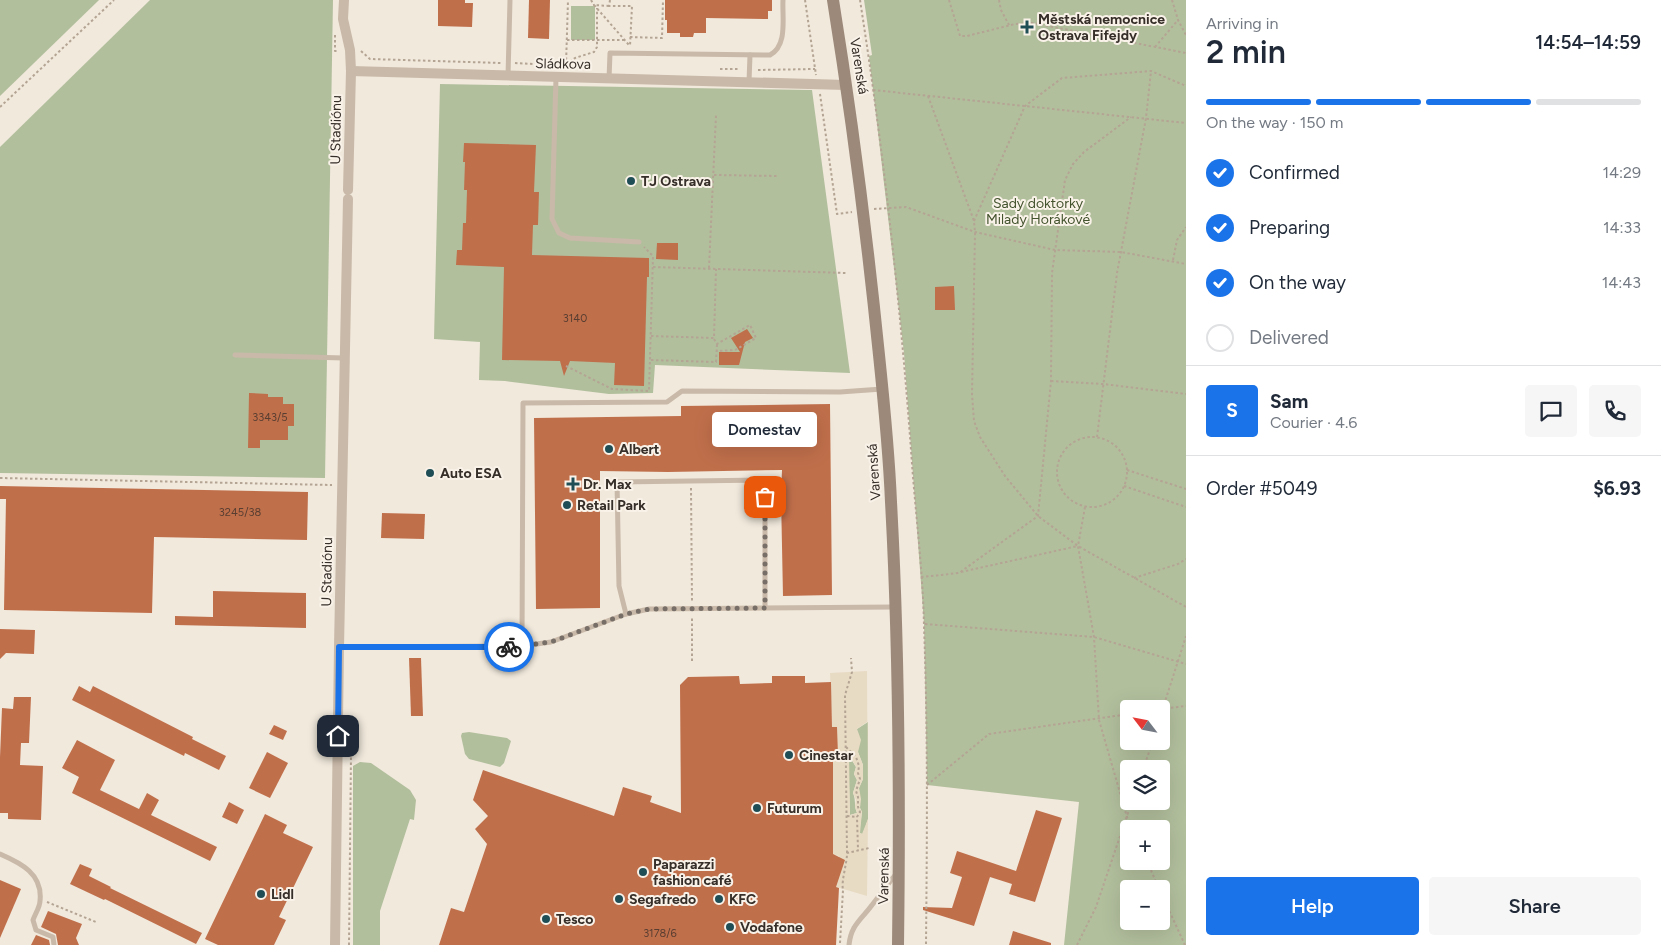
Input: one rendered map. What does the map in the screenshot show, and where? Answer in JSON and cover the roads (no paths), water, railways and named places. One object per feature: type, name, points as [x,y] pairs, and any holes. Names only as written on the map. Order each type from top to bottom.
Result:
[{"type":"street","points":[[344,0],[343,19],[350,50],[351,71]]},
{"type":"street","name":"Varenská","points":[[833,0],[864,210],[891,501],[900,746],[898,945]]},
{"type":"street","name":"Sládkova","points":[[351,71],[846,86]]},
{"type":"street","name":"U Stadiónu","points":[[335,945],[351,71]]},
{"type":"lane","points":[[508,76],[510,0]]},
{"type":"lane","points":[[608,79],[610,53],[770,55],[778,48],[782,36],[783,0]]},
{"type":"lane","points":[[749,83],[750,55]]},
{"type":"lane","points":[[556,78],[552,219],[559,232],[570,238],[639,242]]},
{"type":"lane","points":[[235,355],[345,358]]},
{"type":"lane","points":[[522,646],[523,403],[666,402],[682,391],[840,392],[882,389]]},
{"type":"lane","points":[[626,614],[619,586],[617,482],[765,480],[765,608]]},
{"type":"lane","points":[[339,647],[522,646],[551,642],[626,614],[649,609],[894,608]]},
{"type":"lane","points":[[0,854],[30,870],[38,884],[40,899],[33,920],[36,930],[53,937],[54,945]]},
{"type":"lane","points":[[849,945],[850,934],[856,923],[871,907],[899,869]]},
{"type":"place","name":"Městská nemocnice Ostrava Fifejdy","points":[[1027,27]]},
{"type":"place","name":"TJ Ostrava","points":[[631,181]]},
{"type":"place","name":"Albert","points":[[609,449]]},
{"type":"place","name":"Auto ESA","points":[[430,473]]},
{"type":"place","name":"Dr. Max","points":[[573,484]]},
{"type":"place","name":"Domestav","points":[[765,497]]},
{"type":"place","name":"Retail Park","points":[[567,505]]},
{"type":"place","name":"Cinestar","points":[[789,755]]},
{"type":"place","name":"Futurum","points":[[757,808]]},
{"type":"place","name":"Paparazzi fashion café","points":[[643,872]]},
{"type":"place","name":"Lidl","points":[[261,894]]},
{"type":"place","name":"Segafredo","points":[[619,899]]},
{"type":"place","name":"KFC","points":[[719,899]]},
{"type":"place","name":"Tesco","points":[[546,919]]},
{"type":"place","name":"Vodafone","points":[[730,927]]},
{"type":"park label","name":"Sady doktorky Milady Horákové","points":[[1038,212]]}]
